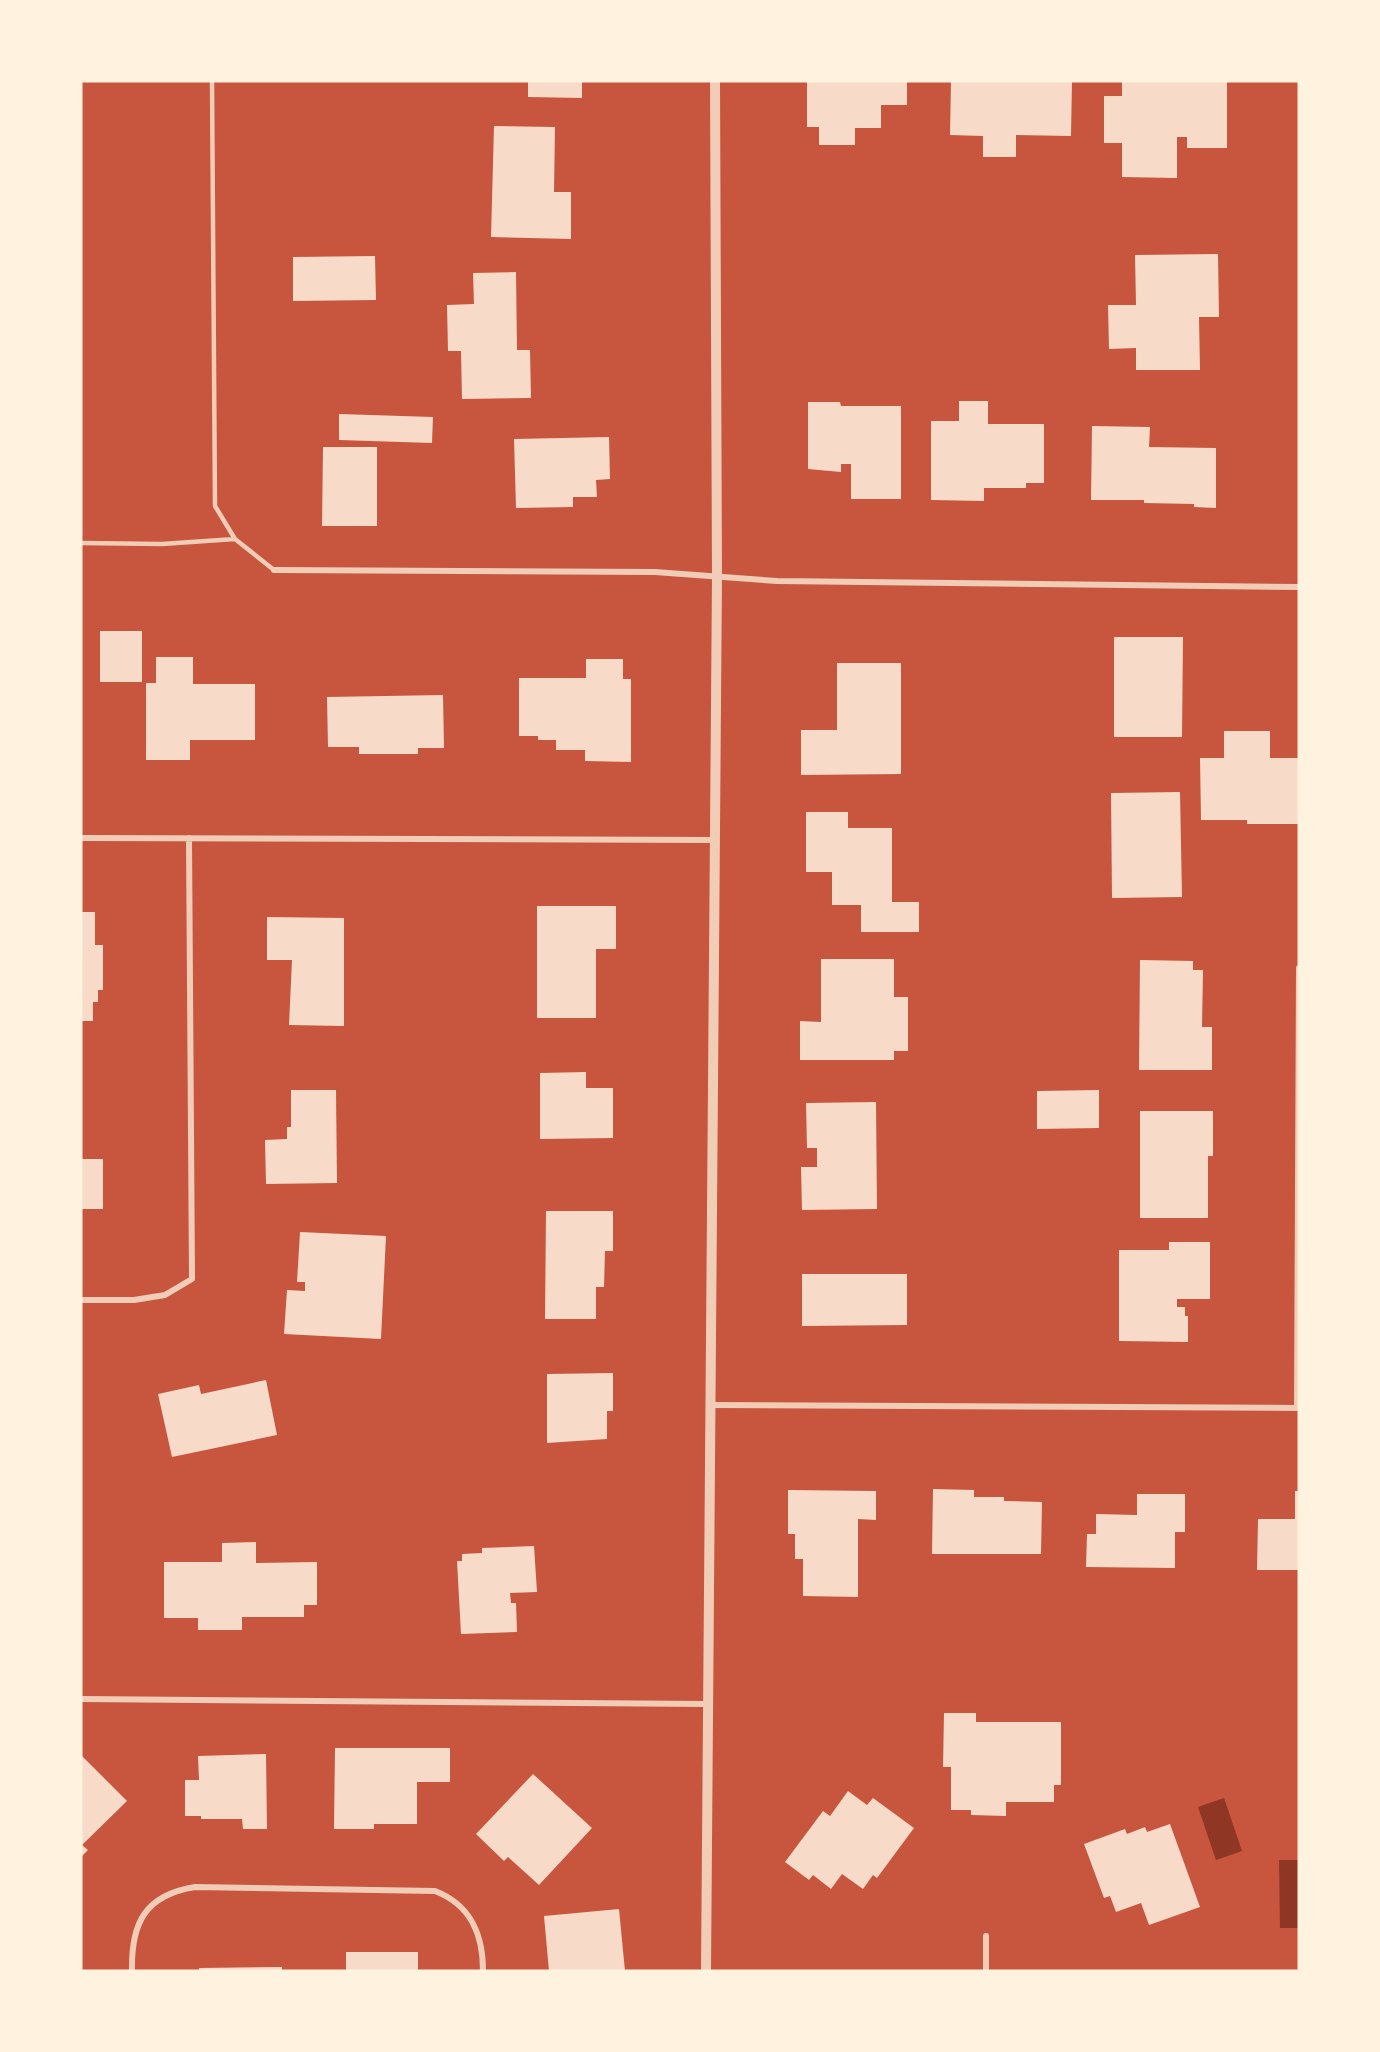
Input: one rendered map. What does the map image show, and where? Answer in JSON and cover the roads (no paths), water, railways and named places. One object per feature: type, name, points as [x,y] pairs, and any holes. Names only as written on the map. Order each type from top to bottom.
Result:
[{"type":"street","points":[[706,1971],[717,578],[715,81]]},
{"type":"street","points":[[274,570],[655,572],[777,581],[1299,587]]},
{"type":"street","points":[[81,838],[715,840]]},
{"type":"street","points":[[81,1300],[134,1300],[165,1295],[192,1279],[189,838]]},
{"type":"street","points":[[709,1405],[1298,1408],[1299,968]]},
{"type":"street","points":[[81,1699],[708,1704]]},
{"type":"street","points":[[132,1971],[131,1947],[134,1932],[140,1920],[161,1898],[176,1890],[195,1887],[421,1890],[449,1896],[461,1905],[479,1932],[483,1971]]},
{"type":"street","points":[[986,1936],[986,1971]]},
{"type":"lane","points":[[212,81],[215,506],[235,539],[274,570]]},
{"type":"lane","points":[[81,543],[162,544],[235,539]]}]
